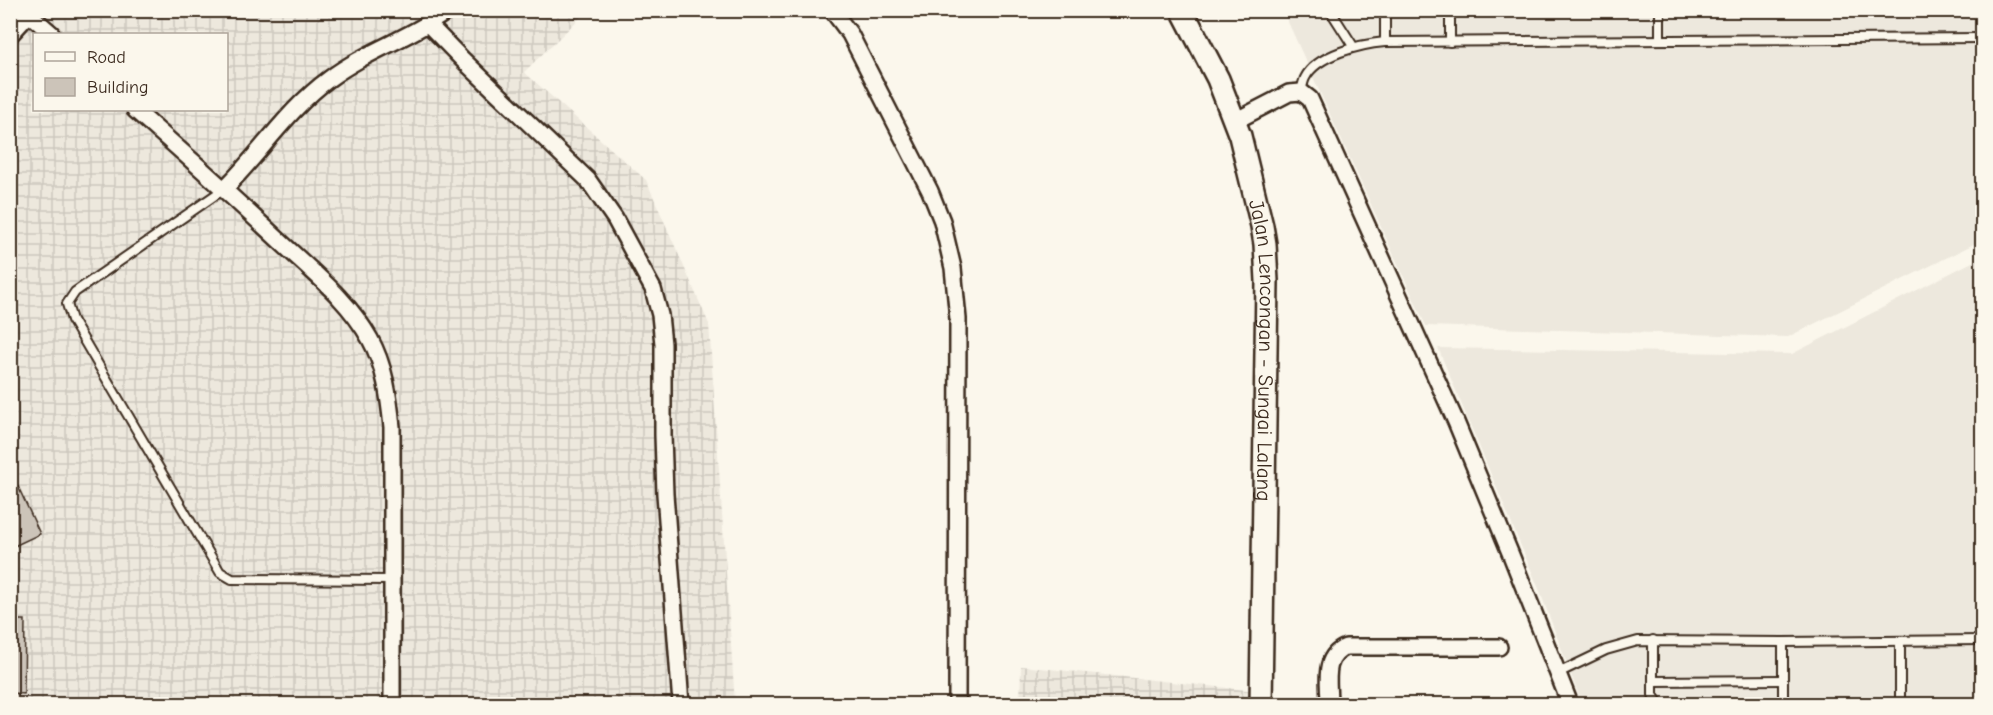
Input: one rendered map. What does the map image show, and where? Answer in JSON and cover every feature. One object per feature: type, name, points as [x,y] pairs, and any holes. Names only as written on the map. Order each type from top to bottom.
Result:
[{"type":"street","points":[[224,189],[310,93],[359,60],[429,25],[449,10]]},
{"type":"street","points":[[832,10],[850,34],[930,191],[942,221],[953,268],[958,319],[957,705]]},
{"type":"street","name":"Jalan Lencongan - Sungai Lalang","points":[[1182,10],[1218,79],[1235,121],[1262,226],[1267,263],[1261,705]]},
{"type":"street","points":[[10,35],[28,12],[51,33]]},
{"type":"street","points":[[429,25],[588,180],[615,219],[653,289],[660,315],[663,344],[665,494],[681,705]]},
{"type":"street","points":[[1235,121],[1289,93],[1300,92],[1310,99],[1456,422],[1570,705]]},
{"type":"street","points":[[136,111],[334,292],[357,317],[372,341],[388,393],[392,427],[392,705]]},
{"type":"street","points":[[1329,705],[1329,663],[1336,651],[1346,647],[1499,647]]},
{"type":"lane","points":[[1330,10],[1353,46]]},
{"type":"lane","points":[[1384,10],[1385,42]]},
{"type":"lane","points":[[1450,10],[1450,42]]},
{"type":"lane","points":[[1660,10],[1660,40]]},
{"type":"lane","points":[[1300,92],[1305,77],[1318,63],[1353,46],[1385,42],[1983,38]]},
{"type":"lane","points":[[224,189],[75,292],[67,304],[72,320],[220,572],[232,579],[391,580]]},
{"type":"lane","points":[[1653,640],[1653,695],[1659,705]]},
{"type":"lane","points":[[1558,673],[1621,644],[1653,640],[1783,642],[1983,640]]},
{"type":"lane","points":[[1900,641],[1900,705]]},
{"type":"lane","points":[[1781,705],[1783,699],[1783,642]]},
{"type":"lane","points":[[1653,681],[1783,680]]},
{"type":"shaded area","points":[[10,11],[587,11],[524,72],[646,180],[709,324],[735,704],[11,704]]},
{"type":"shaded area","points":[[1283,11],[1982,11],[1982,240],[1788,337],[1426,326]]},
{"type":"shaded area","points":[[1982,257],[1982,704],[1582,704],[1539,589],[1438,348],[1792,354]]},
{"type":"shaded area","points":[[1021,666],[1265,692],[1264,704],[1020,704]]},
{"type":"building","points":[[10,469],[40,534],[10,548]]},
{"type":"building","points":[[10,620],[25,620],[24,694],[10,693]]}]
